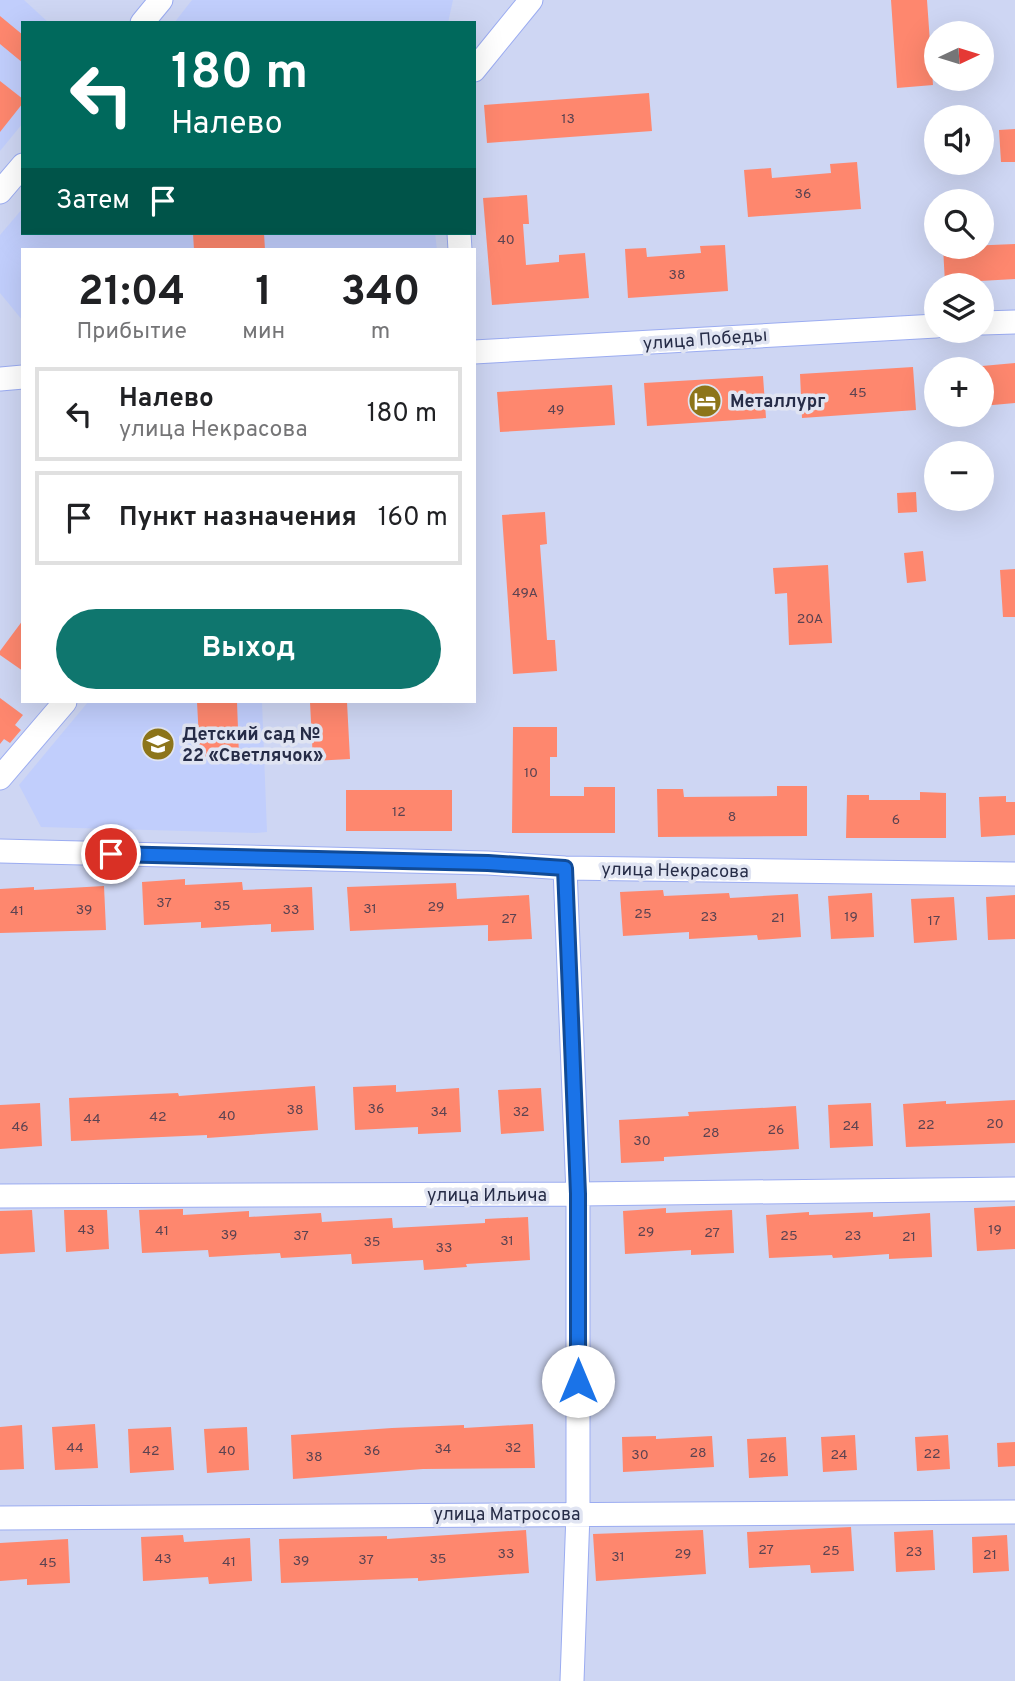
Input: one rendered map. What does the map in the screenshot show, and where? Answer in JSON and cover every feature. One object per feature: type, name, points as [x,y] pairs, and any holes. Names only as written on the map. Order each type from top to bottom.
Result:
[{"type":"street","points":[[144,21],[161,0]]},
{"type":"street","points":[[476,68],[531,0]]},
{"type":"street","points":[[0,192],[21,167]]},
{"type":"street","points":[[994,323],[1015,322]]},
{"type":"street","name":"улица Победы","points":[[476,352],[924,327]]},
{"type":"street","points":[[0,379],[21,377]]},
{"type":"street","points":[[0,778],[64,703]]},
{"type":"street","name":"улица Некрасова","points":[[0,852],[488,863],[565,868],[1015,874]]},
{"type":"street","points":[[565,868],[578,1194],[578,1513],[572,1681]]},
{"type":"street","name":"улица Ильича","points":[[0,1196],[1015,1189]]},
{"type":"street","name":"улица Матросова","points":[[0,1518],[1015,1512]]},
{"type":"shaded area","points":[[0,0],[24,0],[47,21],[21,21],[21,125],[0,151]]},
{"type":"shaded area","points":[[192,0],[453,0],[448,21],[176,21]]},
{"type":"shaded area","points":[[21,210],[21,235],[435,235],[437,248],[21,248],[21,319],[0,293],[0,235]]},
{"type":"shaded area","name":"Детский сад № 22 «Светлячок»","points":[[87,703],[262,703],[267,832],[41,827],[19,785]]},
{"type":"building","points":[[891,0],[927,0],[928,21],[924,21],[924,86],[897,88]]},
{"type":"building","points":[[0,16],[21,33],[21,61],[0,44]]},
{"type":"building","points":[[0,81],[21,97],[21,106],[0,132]]},
{"type":"building","points":[[649,93],[652,131],[487,143],[484,105]]},
{"type":"building","points":[[1015,129],[1015,162],[1001,162],[999,130]]},
{"type":"building","points":[[857,162],[861,209],[748,217],[744,170],[771,168],[772,178],[831,173],[830,164]]},
{"type":"building","points":[[527,195],[529,224],[523,224],[526,265],[559,262],[559,255],[585,253],[589,298],[492,305],[483,198]]},
{"type":"building","points":[[193,235],[264,235],[265,248],[194,248]]},
{"type":"building","points":[[1015,244],[1015,279],[994,280],[994,273],[944,273],[944,259],[994,259],[994,245]]},
{"type":"building","points":[[725,245],[728,291],[628,298],[625,249],[646,248],[647,257],[701,253],[700,246]]},
{"type":"building","points":[[1015,363],[1015,403],[994,405],[994,365]]},
{"type":"building","points":[[913,367],[916,410],[802,418],[800,374]]},
{"type":"building","name":"Металлург","points":[[763,376],[766,418],[647,426],[644,383]]},
{"type":"building","points":[[612,385],[615,425],[500,432],[497,392]]},
{"type":"building","points":[[916,492],[917,512],[898,513],[897,493]]},
{"type":"building","points":[[545,512],[547,544],[540,545],[547,640],[555,640],[557,671],[513,674],[502,515]]},
{"type":"building","points":[[923,551],[926,581],[907,583],[904,553]]},
{"type":"building","points":[[828,565],[832,643],[789,645],[787,593],[775,594],[773,568]]},
{"type":"building","points":[[1015,569],[1015,617],[1003,617],[1000,570]]},
{"type":"building","points":[[21,623],[21,670],[0,655],[0,651]]},
{"type":"building","points":[[0,698],[23,715],[15,725],[21,730],[10,743],[4,739],[0,744]]},
{"type":"building","points":[[197,703],[237,703],[239,756],[200,758]]},
{"type":"building","points":[[310,703],[347,703],[350,759],[313,761]]},
{"type":"building","points":[[513,727],[557,727],[557,757],[550,757],[550,796],[584,796],[584,787],[615,787],[615,833],[512,833]]},
{"type":"building","points":[[777,786],[807,786],[807,836],[658,837],[657,789],[683,789],[684,797],[777,796]]},
{"type":"building","points":[[346,790],[452,790],[452,831],[346,831]]},
{"type":"building","points":[[920,792],[946,793],[946,838],[846,838],[847,795],[869,795],[869,800],[920,800]]},
{"type":"building","points":[[1006,796],[1006,802],[1015,802],[1015,835],[981,837],[979,797]]},
{"type":"building","points":[[185,879],[185,885],[242,882],[243,890],[312,887],[314,930],[271,932],[271,924],[201,928],[201,922],[144,925],[142,882]]},
{"type":"building","points":[[456,883],[457,899],[529,895],[532,939],[488,941],[488,925],[350,931],[347,887]]},
{"type":"building","points":[[104,886],[106,930],[0,933],[0,889]]},
{"type":"building","points":[[663,890],[664,896],[729,893],[730,898],[798,894],[801,937],[758,940],[757,935],[689,939],[689,932],[623,936],[620,892]]},
{"type":"building","points":[[872,893],[874,937],[831,939],[828,896]]},
{"type":"building","points":[[1015,895],[1015,939],[988,940],[986,897]]},
{"type":"building","points":[[954,897],[957,940],[914,943],[911,899]]},
{"type":"building","points":[[396,1085],[396,1092],[459,1088],[461,1132],[418,1134],[418,1127],[355,1130],[353,1087]]},
{"type":"building","points":[[315,1086],[318,1130],[207,1138],[207,1135],[71,1141],[69,1098],[178,1093],[179,1096]]},
{"type":"building","points":[[541,1088],[544,1131],[501,1134],[498,1090]]},
{"type":"building","points":[[1015,1100],[1015,1143],[906,1147],[903,1104]]},
{"type":"building","points":[[40,1103],[42,1146],[0,1149],[0,1105]]},
{"type":"building","points":[[871,1103],[873,1146],[830,1148],[828,1105]]},
{"type":"building","points":[[796,1106],[799,1149],[664,1157],[664,1161],[621,1163],[619,1120],[689,1116],[688,1112]]},
{"type":"building","points":[[1015,1206],[1015,1249],[977,1251],[974,1208]]},
{"type":"building","points":[[666,1208],[666,1213],[732,1210],[734,1253],[691,1255],[691,1250],[625,1254],[623,1211]]},
{"type":"building","points":[[183,1209],[183,1215],[249,1211],[249,1217],[321,1213],[322,1222],[392,1218],[393,1228],[485,1223],[485,1219],[528,1217],[530,1260],[424,1270],[423,1260],[352,1264],[351,1254],[281,1258],[280,1253],[209,1257],[208,1250],[142,1253],[139,1210]]},
{"type":"building","points":[[32,1210],[35,1252],[0,1254],[0,1211]]},
{"type":"building","points":[[64,1210],[107,1210],[109,1249],[66,1252]]},
{"type":"building","points":[[809,1212],[809,1215],[873,1212],[873,1217],[930,1213],[932,1257],[889,1259],[889,1254],[833,1258],[832,1255],[769,1258],[766,1215]]},
{"type":"building","points":[[95,1424],[98,1468],[55,1470],[52,1427]]},
{"type":"building","points":[[533,1424],[535,1468],[423,1469],[293,1479],[291,1435],[392,1428]]},
{"type":"building","points":[[22,1425],[24,1469],[0,1470],[0,1427]]},
{"type":"building","points":[[171,1427],[174,1470],[130,1473],[128,1429]]},
{"type":"building","points":[[247,1427],[249,1470],[207,1473],[204,1429]]},
{"type":"building","points":[[855,1435],[857,1470],[823,1472],[821,1437]]},
{"type":"building","points":[[948,1435],[950,1469],[917,1471],[915,1437]]},
{"type":"building","points":[[656,1436],[656,1439],[712,1436],[714,1467],[623,1472],[622,1437]]},
{"type":"building","points":[[786,1437],[788,1476],[749,1478],[747,1439]]},
{"type":"building","points":[[1015,1442],[1015,1466],[998,1467],[997,1443]]},
{"type":"building","points":[[851,1527],[854,1571],[811,1573],[810,1565],[749,1568],[747,1532]]},
{"type":"building","points":[[526,1530],[529,1573],[418,1581],[418,1578],[281,1583],[279,1539],[387,1536],[387,1539]]},
{"type":"building","points":[[703,1530],[706,1574],[596,1581],[593,1534]]},
{"type":"building","points":[[933,1530],[935,1570],[896,1572],[894,1532]]},
{"type":"building","points":[[183,1535],[184,1542],[250,1538],[252,1581],[209,1584],[208,1577],[143,1581],[141,1537]]},
{"type":"building","points":[[1007,1535],[1009,1571],[973,1573],[972,1537]]},
{"type":"building","points":[[68,1539],[70,1583],[27,1585],[27,1579],[0,1581],[0,1543]]},
{"type":"place","name":"Металлург","points":[[705,401]]},
{"type":"place","name":"Детский сад № 22 «Светлячок»","points":[[158,744]]},
{"type":"route","points":[[111,854],[488,863],[565,868],[578,1194],[578,1381]]}]
